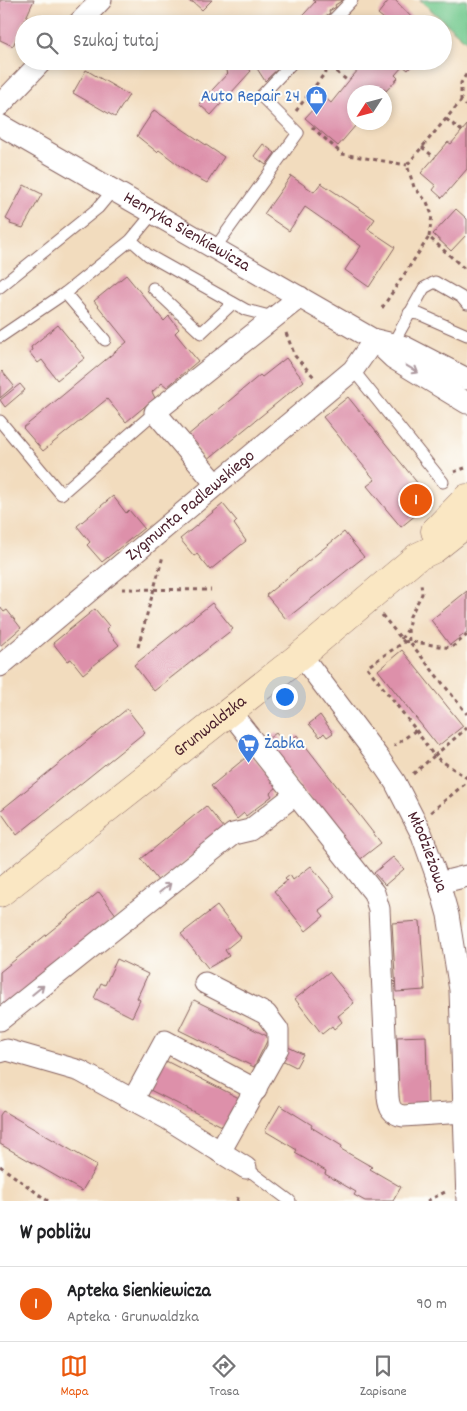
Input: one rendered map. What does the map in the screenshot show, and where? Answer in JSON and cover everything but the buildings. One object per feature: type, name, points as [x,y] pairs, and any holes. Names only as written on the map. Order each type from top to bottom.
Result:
[{"type":"street","points":[[87,15],[101,0]]},
{"type":"street","points":[[0,105],[33,70]]},
{"type":"street","name":"Henryka Sienkiewicza","points":[[0,125],[385,346],[467,403]]},
{"type":"street","points":[[216,484],[155,412],[279,324],[300,297]]},
{"type":"street","name":"Henryka Sienkiewicza","points":[[385,346],[405,347],[467,379]]},
{"type":"street","name":"Zygmunta Padlewskiego","points":[[0,666],[353,370],[385,346]]},
{"type":"street","name":"Grunwaldzka","points":[[418,568],[430,536],[467,498]]},
{"type":"street","name":"Grunwaldzka","points":[[0,893],[301,655],[418,568],[434,549],[467,523]]},
{"type":"street","name":"Młodzieżowa","points":[[301,655],[373,749],[395,782],[422,836],[440,883],[448,915],[460,990],[465,1108],[460,1195]]},
{"type":"street","points":[[230,712],[374,892],[378,909],[388,1097],[391,1110],[396,1115],[403,1116],[465,1108]]},
{"type":"street","points":[[0,1020],[233,834],[250,830],[296,794]]},
{"type":"street","points":[[440,883],[467,876]]},
{"type":"street","points":[[205,983],[266,1014],[274,1022],[278,1030],[278,1048],[220,1152]]},
{"type":"street","points":[[133,1100],[165,1041],[256,1090]]},
{"type":"street","points":[[0,1052],[7,1050],[80,1071],[168,1119],[246,1168]]},
{"type":"lane","points":[[338,15],[352,0]]},
{"type":"lane","points":[[215,248],[298,132],[261,96],[286,70]]},
{"type":"lane","points":[[0,286],[98,208],[113,190]]},
{"type":"lane","points":[[0,337],[64,293],[131,240],[154,212]]},
{"type":"lane","points":[[131,240],[148,255],[246,310],[279,324]]},
{"type":"lane","points":[[385,346],[409,313],[424,288],[435,282],[465,296]]},
{"type":"lane","points":[[153,288],[201,333],[233,303]]},
{"type":"lane","points":[[64,293],[105,340]]},
{"type":"lane","points":[[409,313],[419,314],[467,335]]},
{"type":"lane","points":[[353,370],[443,482]]},
{"type":"lane","points":[[0,421],[61,494],[155,412]]},
{"type":"lane","points":[[246,1168],[290,1201]]},
{"type":"path","points":[[302,118],[295,112],[328,70]]},
{"type":"path","points":[[334,70],[348,81]]},
{"type":"path","points":[[407,165],[461,101],[461,83],[467,73]]},
{"type":"path","points":[[461,101],[467,106]]},
{"type":"path","points":[[446,119],[462,131]]},
{"type":"path","points":[[308,124],[342,154],[407,165]]},
{"type":"path","points":[[422,147],[435,158]]},
{"type":"path","points":[[382,308],[429,237],[432,215],[427,202],[414,187],[407,165]]},
{"type":"path","points":[[429,237],[467,271]]},
{"type":"path","points":[[279,324],[295,356],[320,384]]},
{"type":"path","points":[[138,648],[164,552]]},
{"type":"path","points":[[418,568],[422,594],[410,616],[409,640],[467,714]]},
{"type":"path","points":[[92,588],[211,590]]},
{"type":"path","points":[[378,611],[402,641]]},
{"type":"path","points":[[408,629],[402,641],[367,667],[434,756],[467,778]]},
{"type":"path","points":[[402,641],[409,640],[451,648],[467,635]]},
{"type":"path","points":[[407,778],[467,728]]},
{"type":"path","points":[[390,750],[416,730]]},
{"type":"path","points":[[428,814],[467,782]]},
{"type":"path","points":[[0,1166],[48,1201]]},
{"type":"path","points":[[237,1201],[239,1194]]},
{"type":"path","points":[[426,1201],[460,1195]]},
{"type":"green space","points":[[420,0],[467,0],[467,42],[452,29],[452,15],[437,15]]},
{"type":"place","name":"Auto Repair 24","points":[[316,116]]},
{"type":"place","name":"Apteka Sienkiewicza","points":[[416,500]]},
{"type":"place","name":"Żabka","points":[[248,763]]}]
